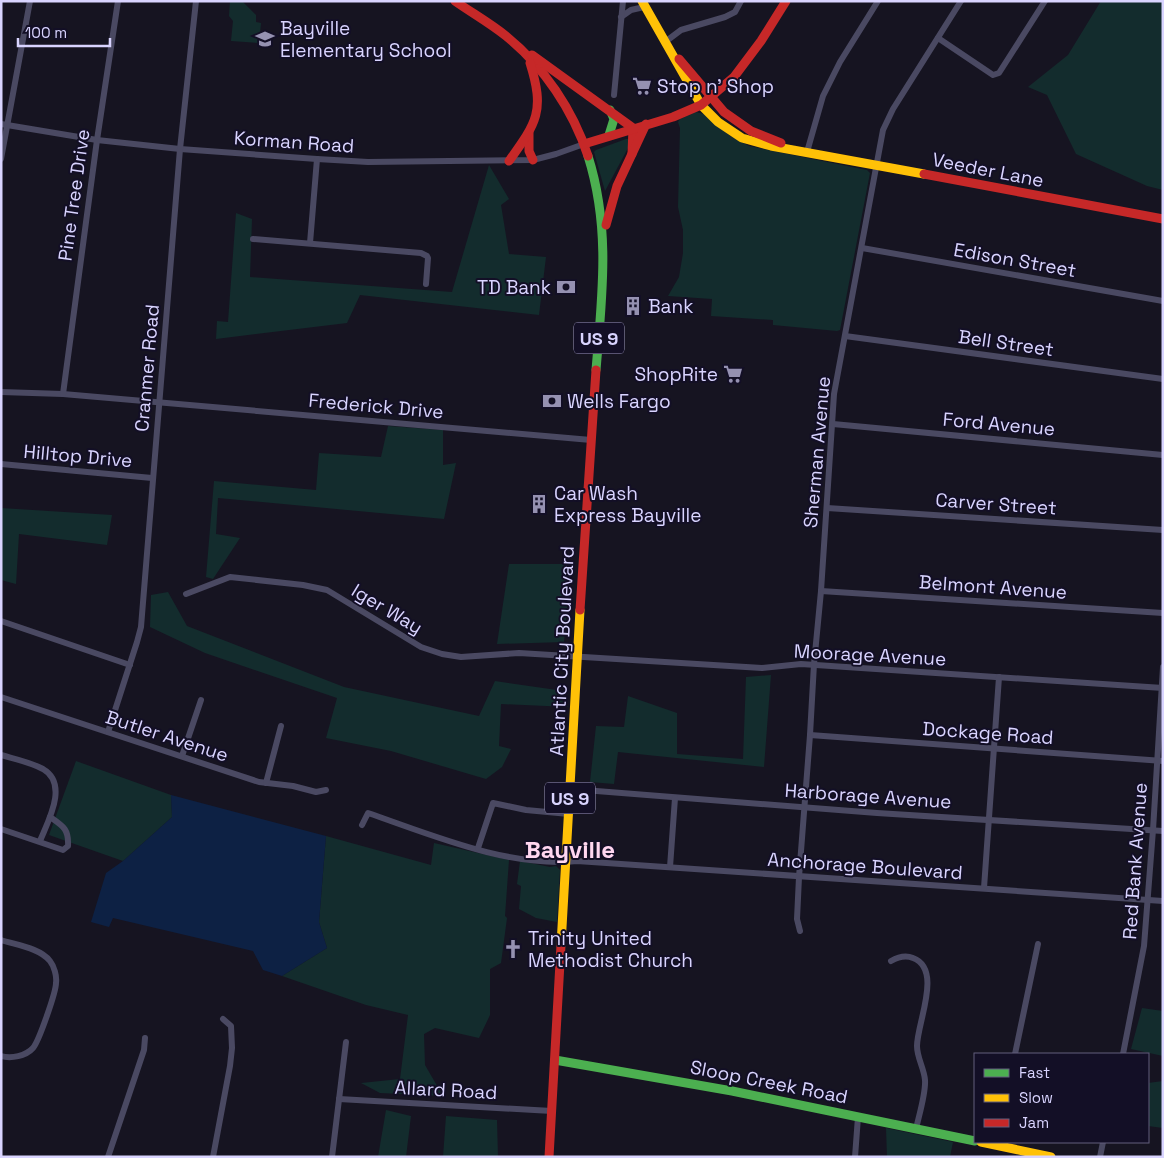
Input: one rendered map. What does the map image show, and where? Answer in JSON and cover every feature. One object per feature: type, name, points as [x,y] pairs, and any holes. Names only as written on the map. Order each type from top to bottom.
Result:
[{"type":"main road","name":"US 9","points":[[455,1],[508,38],[548,79],[564,101],[584,144],[599,197],[604,237]]},
{"type":"main road","points":[[584,144],[673,117],[701,105],[739,70],[761,41],[786,1]]},
{"type":"main road","points":[[643,4],[666,44]]},
{"type":"main road","points":[[508,38],[633,128]]},
{"type":"main road","name":"Veeder Lane","points":[[666,44],[724,113],[742,126],[770,139],[807,152]]},
{"type":"main road","name":"Veeder Lane","points":[[666,44],[701,105],[718,122],[742,138],[771,146],[1163,219]]},
{"type":"main road","points":[[509,161],[529,134],[538,115],[540,100],[538,85],[529,59]]},
{"type":"main road","points":[[609,135],[614,119],[610,110]]},
{"type":"main road","points":[[604,237],[612,196],[646,124]]},
{"type":"main road","points":[[632,154],[633,128]]},
{"type":"main road","points":[[529,134],[529,155],[533,160]]},
{"type":"main road","name":"Atlantic City Boulevard","points":[[549,1157],[577,657],[604,273],[604,237]]},
{"type":"main road","name":"Sloop Creek Road","points":[[555,1060],[677,1080],[974,1141]]},
{"type":"main road","points":[[996,1143],[1051,1157]]},
{"type":"street","points":[[1,159],[4,125],[30,1]]},
{"type":"street","name":"Pine Tree Drive","points":[[63,394],[97,140],[118,1]]},
{"type":"street","name":"Cranmer Road","points":[[108,732],[141,627],[180,149],[196,1]]},
{"type":"street","points":[[614,95],[623,1]]},
{"type":"street","points":[[666,44],[681,30],[725,17],[734,12],[741,1]]},
{"type":"street","points":[[807,152],[823,96],[840,62],[878,1]]},
{"type":"street","name":"Sherman Avenue","points":[[800,930],[796,919],[834,394],[887,121],[961,1]]},
{"type":"street","points":[[938,38],[993,74],[999,73],[1045,1]]},
{"type":"street","points":[[621,17],[643,4]]},
{"type":"street","name":"Korman Road","points":[[4,125],[97,140],[180,149],[368,162],[533,160],[584,144]]},
{"type":"street","points":[[310,243],[317,159]]},
{"type":"street","points":[[253,239],[421,253],[428,258],[426,284]]},
{"type":"street","name":"Edison Street","points":[[862,248],[1163,301]]},
{"type":"street","name":"Bell Street","points":[[845,336],[1163,378]]},
{"type":"street","name":"Frederick Drive","points":[[1,392],[63,394],[591,440]]},
{"type":"street","name":"Ford Avenue","points":[[832,424],[1163,455]]},
{"type":"street","name":"Hilltop Drive","points":[[1,464],[152,478]]},
{"type":"street","name":"Carver Street","points":[[827,508],[1163,530]]},
{"type":"street","name":"Iger Way","points":[[186,594],[230,577],[303,585],[326,590],[421,647],[433,652],[461,657],[518,653],[577,657]]},
{"type":"street","name":"Belmont Avenue","points":[[821,591],[1163,613]]},
{"type":"street","points":[[1,621],[130,664]]},
{"type":"street","name":"Moorage Avenue","points":[[577,657],[762,668],[814,664],[1162,688]]},
{"type":"street","name":"Red Bank Avenue","points":[[1123,1053],[1141,963],[1148,900],[1160,760],[1163,668]]},
{"type":"street","points":[[984,888],[1000,677]]},
{"type":"street","name":"Butler Avenue","points":[[1,696],[266,783],[294,786],[316,792],[326,790]]},
{"type":"street","points":[[182,756],[201,700]]},
{"type":"street","points":[[266,783],[281,726]]},
{"type":"street","name":"Dockage Road","points":[[810,735],[1160,760]]},
{"type":"street","points":[[1,754],[39,768],[51,776],[56,788],[55,802],[40,841]]},
{"type":"street","name":"Harborage Avenue","points":[[571,789],[877,813],[1163,831]]},
{"type":"street","points":[[670,867],[675,798]]},
{"type":"street","points":[[478,848],[492,803],[526,810],[569,814]]},
{"type":"street","points":[[362,825],[368,813],[478,848],[515,857],[557,863],[566,862]]},
{"type":"street","points":[[1,829],[63,850],[68,846],[68,834],[64,826],[50,816]]},
{"type":"street","name":"Anchorage Boulevard","points":[[566,862],[578,861],[670,867],[1163,901]]},
{"type":"street","points":[[1,940],[46,957],[54,969],[56,983],[42,1030],[33,1048],[19,1056],[1,1056]]},
{"type":"street","points":[[1015,1053],[1038,944]]},
{"type":"street","points":[[892,961],[900,957],[914,958],[925,967],[928,976],[928,987],[917,1045],[925,1084],[916,1128]]},
{"type":"street","points":[[213,1157],[232,1048],[231,1026],[223,1018]]},
{"type":"street","points":[[108,1157],[144,1050],[145,1038]]},
{"type":"street","points":[[332,1157],[346,1042]]},
{"type":"street","name":"Allard Road","points":[[339,1098],[552,1111]]},
{"type":"street","points":[[855,1157],[858,1116]]},
{"type":"street","points":[[1100,1157],[1103,1143]]},
{"type":"green space","points":[[230,1],[242,1],[256,15],[256,22],[261,23],[259,43],[231,41],[233,21],[229,16]]},
{"type":"green space","points":[[1101,1],[1163,1],[1163,190],[1147,186],[1076,154],[1047,95],[1028,87],[1068,55]]},
{"type":"green space","points":[[696,112],[704,114],[729,135],[749,146],[867,170],[870,173],[840,330],[773,325],[773,320],[711,316],[712,299],[668,296],[679,277],[683,253],[683,230],[678,207],[680,128],[678,122],[680,119]]},
{"type":"green space","points":[[628,139],[628,148],[605,191],[594,152]]},
{"type":"green space","points":[[489,165],[509,199],[501,205],[509,254],[546,257],[539,315],[360,295],[347,323],[216,339],[217,321],[228,322],[236,213],[252,219],[250,277],[452,292]]},
{"type":"green space","points":[[388,426],[443,430],[443,465],[456,463],[444,519],[218,498],[216,534],[240,538],[213,579],[206,577],[214,481],[316,490],[319,453],[381,457]]},
{"type":"green space","points":[[1,508],[112,515],[107,545],[19,534],[16,584],[1,580]]},
{"type":"green space","points":[[509,564],[571,564],[564,642],[497,644]]},
{"type":"green space","points":[[168,592],[187,626],[344,687],[479,716],[495,681],[557,690],[568,707],[501,704],[499,746],[511,749],[502,767],[486,779],[391,751],[326,738],[337,698],[205,653],[150,627],[151,595]]},
{"type":"green space","points":[[771,675],[764,767],[618,752],[614,784],[590,782],[596,726],[624,727],[628,696],[677,713],[677,754],[743,759],[746,677]]},
{"type":"green space","points":[[76,761],[171,795],[172,817],[123,861],[49,835]]},
{"type":"green space","points":[[326,836],[431,865],[434,843],[509,860],[505,916],[507,918],[501,963],[490,969],[490,1015],[479,1038],[435,1028],[424,1034],[425,1065],[443,1096],[380,1093],[361,1083],[400,1079],[408,1015],[366,1005],[282,976],[327,948],[319,922]]},
{"type":"green space","points":[[520,861],[550,867],[556,866],[560,870],[557,922],[536,918],[519,909],[521,886],[517,884]]},
{"type":"green space","points":[[1142,1008],[1163,1011],[1163,1056],[1131,1049]]},
{"type":"green space","points":[[1163,1081],[1163,1128],[1149,1126],[1149,1083]]},
{"type":"green space","points":[[386,1110],[411,1116],[406,1157],[378,1157]]},
{"type":"green space","points":[[446,1116],[497,1120],[498,1157],[443,1157]]},
{"type":"green space","points":[[886,1128],[953,1142],[950,1157],[887,1157]]},
{"type":"water","points":[[171,795],[326,836],[319,922],[327,948],[282,976],[263,970],[253,951],[113,918],[109,927],[91,922],[106,873],[123,861],[172,817]]},
{"type":"traffic: fast","points":[[609,135],[614,119],[610,110]]},
{"type":"traffic: fast","points":[[588,156],[600,210],[602,236],[602,289],[596,370]]},
{"type":"traffic: fast","points":[[555,1060],[732,1091],[974,1141]]},
{"type":"traffic: slow","points":[[642,1],[701,105],[718,122],[742,138],[771,146],[924,174]]},
{"type":"traffic: slow","points":[[561,945],[580,610]]},
{"type":"traffic: slow","points":[[986,1143],[1051,1157]]},
{"type":"traffic: jam","points":[[455,1],[500,31],[533,61],[556,90],[574,122],[588,156]]},
{"type":"traffic: jam","points":[[584,144],[673,117],[701,105],[734,77],[761,41],[786,1]]},
{"type":"traffic: jam","points":[[532,55],[633,128],[632,154]]},
{"type":"traffic: jam","points":[[679,59],[724,112],[751,131],[781,143]]},
{"type":"traffic: jam","points":[[509,161],[532,126],[536,115],[537,93],[530,63]]},
{"type":"traffic: jam","points":[[606,225],[617,186],[646,124]]},
{"type":"traffic: jam","points":[[529,133],[529,151],[533,160]]},
{"type":"traffic: jam","points":[[924,174],[1163,219]]},
{"type":"traffic: jam","points":[[580,610],[596,370]]},
{"type":"traffic: jam","points":[[549,1157],[561,945]]},
{"type":"place","name":"Bayville Elementary School","points":[[265,39]]},
{"type":"place","name":"Stop n' Shop","points":[[642,86]]},
{"type":"place","name":"TD Bank","points":[[566,287]]},
{"type":"place","name":"Bank","points":[[633,306]]},
{"type":"place","name":"ShopRite","points":[[733,374]]},
{"type":"place","name":"Wells Fargo","points":[[552,401]]},
{"type":"place","name":"Car Wash Express Bayville","points":[[539,504]]},
{"type":"place","name":"Trinity United Methodist Church","points":[[513,949]]},
{"type":"district","name":"Bayville","points":[[570,849]]}]
